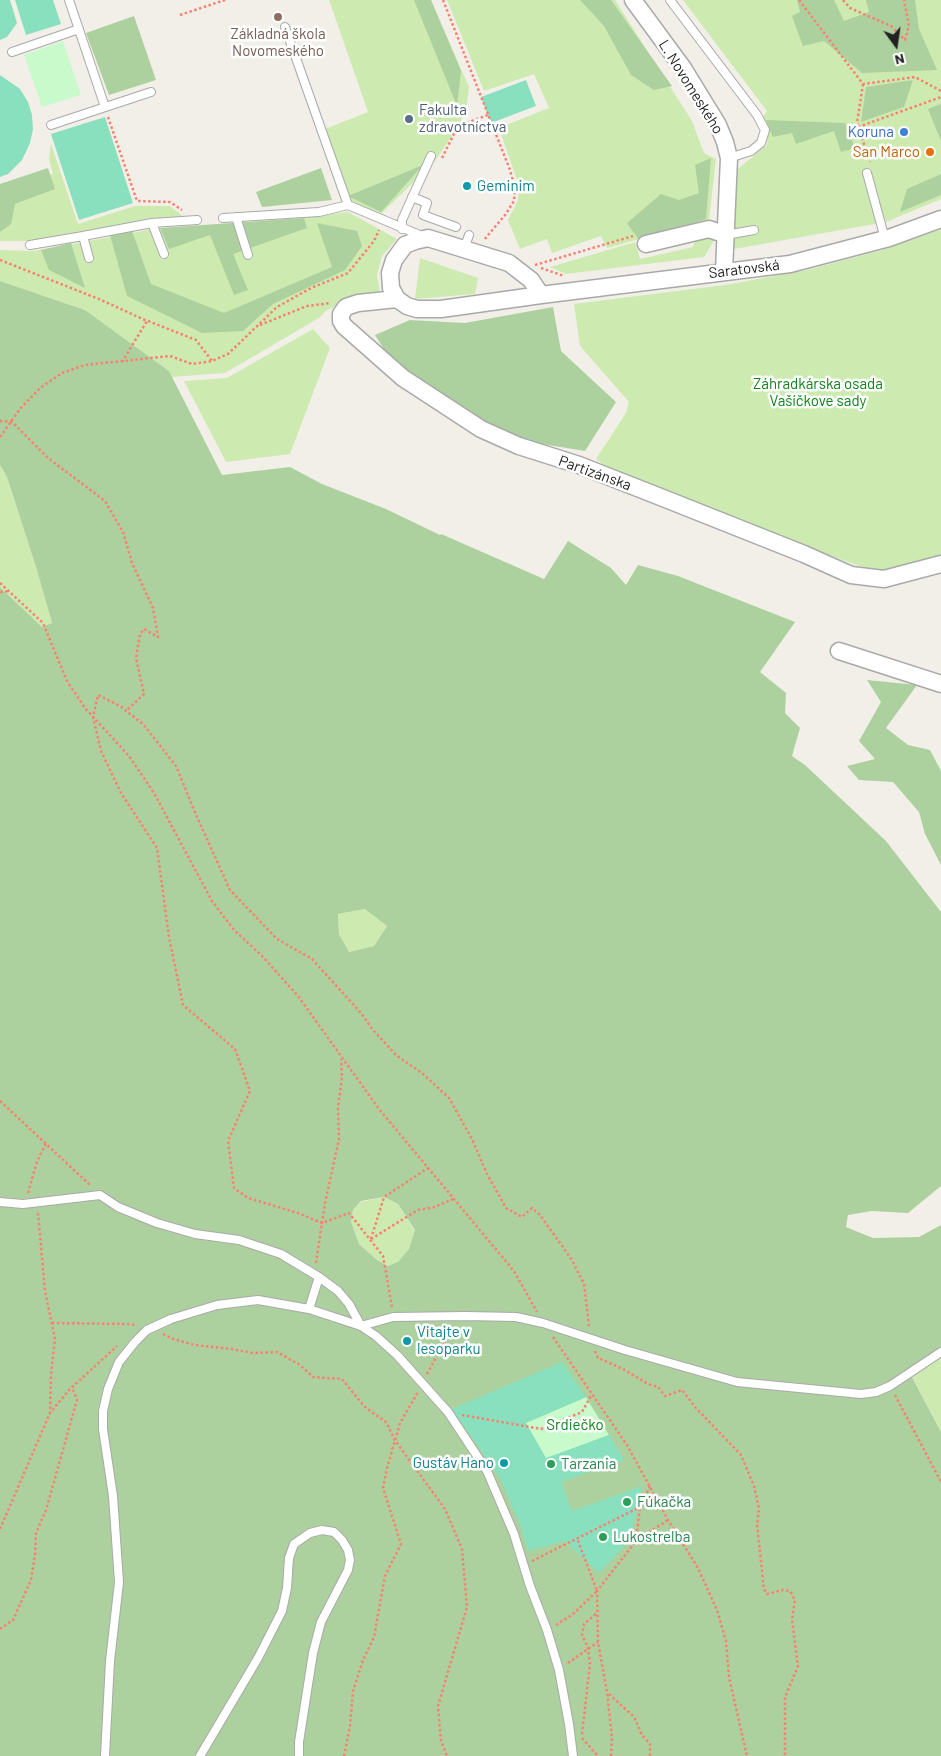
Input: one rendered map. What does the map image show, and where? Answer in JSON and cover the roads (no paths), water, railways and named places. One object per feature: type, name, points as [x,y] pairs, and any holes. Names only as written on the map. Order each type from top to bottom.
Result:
[{"type":"street","name":"L. Novomeského","points":[[633,0],[683,68],[718,125],[725,142],[729,158],[724,271]]},
{"type":"street","name":"Saratovská","points":[[397,299],[407,306],[417,309],[441,309],[540,294],[790,264],[885,240],[941,219]]},
{"type":"street","points":[[646,244],[709,229],[726,234]]},
{"type":"street","points":[[397,299],[391,288],[390,273],[394,260],[405,246],[414,240],[428,238],[466,242],[509,263],[531,280],[540,294]]},
{"type":"street","name":"Partizánska","points":[[397,299],[358,303],[346,307],[341,314],[341,321],[344,326],[403,378],[481,429],[519,446],[579,465],[804,554],[851,575],[884,579],[941,564]]},
{"type":"street","points":[[839,651],[941,684]]},
{"type":"lane","points":[[69,0],[106,111]]},
{"type":"lane","points":[[670,0],[757,115],[764,130],[761,143],[751,151],[729,158]]},
{"type":"lane","points":[[285,27],[348,205]]},
{"type":"lane","points":[[12,52],[78,29]]},
{"type":"lane","points":[[51,125],[106,111],[151,92]]},
{"type":"lane","points":[[402,229],[402,220],[431,156]]},
{"type":"lane","points":[[867,173],[885,240]]},
{"type":"lane","points":[[412,197],[427,203],[423,214],[456,226]]},
{"type":"lane","points":[[223,218],[319,212],[348,205],[402,229],[428,238]]},
{"type":"lane","points":[[236,217],[248,255]]},
{"type":"lane","points":[[30,245],[152,223],[197,220]]},
{"type":"lane","points":[[152,223],[164,254]]},
{"type":"lane","points":[[726,234],[754,230]]},
{"type":"lane","points":[[83,236],[89,258]]},
{"type":"lane","points":[[0,1202],[23,1204],[100,1195],[118,1207],[157,1223],[195,1234],[238,1240],[281,1254],[338,1291],[350,1304],[361,1326]]},
{"type":"lane","points":[[309,1310],[319,1277]]},
{"type":"lane","points":[[105,1756],[110,1661],[119,1582],[113,1496],[103,1411],[108,1389],[119,1362],[147,1330],[171,1319],[217,1305],[258,1300],[309,1310],[361,1326],[376,1336],[397,1355],[448,1412],[487,1472],[514,1534],[559,1670],[573,1756]]},
{"type":"lane","points":[[361,1326],[394,1317],[516,1317],[543,1323],[590,1339],[737,1382],[861,1394],[876,1392],[890,1386],[941,1352]]},
{"type":"lane","points":[[200,1756],[258,1658],[282,1611],[287,1588],[289,1558],[294,1544],[310,1533],[322,1530],[334,1532],[342,1540],[348,1550],[350,1560],[348,1570],[321,1622],[313,1653],[299,1742],[299,1756]]},
{"type":"place","name":"Základná škola Novomeského","points":[[278,17]]},
{"type":"place","name":"Fakulta zdravotníctva","points":[[409,119]]},
{"type":"place","name":"Koruna","points":[[904,132]]},
{"type":"place","name":"San Marco","points":[[930,152]]},
{"type":"place","name":"Geminim","points":[[467,186]]},
{"type":"place","name":"Vitajte v lesoparku","points":[[407,1341]]},
{"type":"place","name":"Gustáv Hano","points":[[504,1463]]},
{"type":"place","name":"Tarzania","points":[[551,1464]]},
{"type":"place","name":"Fúkačka","points":[[627,1502]]},
{"type":"place","name":"Lukostrelba","points":[[603,1537]]},
{"type":"park label","name":"Záhradkárska osada Vašíčkove sady","points":[[818,392]]},
{"type":"park label","name":"Srdiečko","points":[[575,1425]]}]
